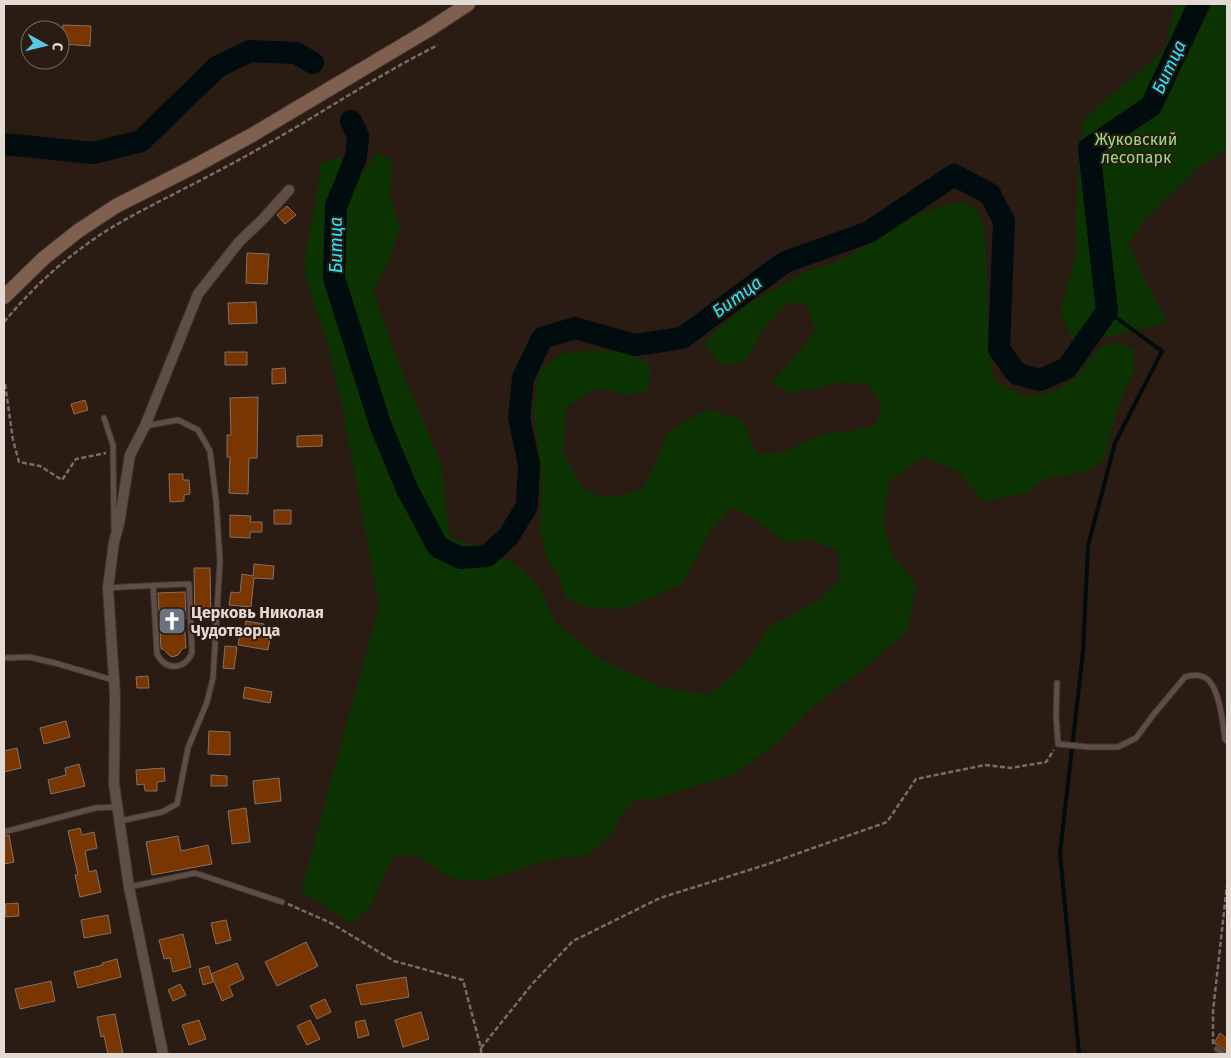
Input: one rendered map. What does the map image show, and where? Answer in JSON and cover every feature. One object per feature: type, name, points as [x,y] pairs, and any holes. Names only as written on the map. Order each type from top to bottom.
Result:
[{"type":"street","points":[[4,297],[51,253],[78,231],[116,206],[252,135],[430,29],[468,4]]},
{"type":"street","points":[[163,1054],[129,887],[114,784],[115,695],[108,588],[114,542],[119,524],[130,455],[145,426],[198,294],[239,242],[289,190]]},
{"type":"lane","points":[[104,418],[112,444],[114,542]]},
{"type":"lane","points":[[119,822],[162,812],[176,804],[188,748],[207,702],[213,678],[220,560],[210,451],[198,430],[178,420],[145,426]]},
{"type":"lane","points":[[108,588],[153,585],[189,584],[192,653],[186,662],[180,665],[169,666],[157,654],[153,585]]},
{"type":"lane","points":[[4,658],[29,657],[114,680]]},
{"type":"lane","points":[[1057,683],[1056,714],[1058,744],[1118,747],[1136,738],[1185,677],[1192,675],[1200,675],[1210,680],[1215,689],[1227,741]]},
{"type":"lane","points":[[4,832],[95,808],[117,807]]},
{"type":"lane","points":[[129,887],[195,873],[282,902]]},
{"type":"lane","points":[[1217,1049],[1224,1054]]},
{"type":"path","points":[[4,322],[22,300],[54,270],[87,243],[123,220],[260,148],[403,63],[438,46]]},
{"type":"path","points":[[6,384],[13,440],[20,462],[40,466],[62,480],[76,459],[112,452]]},
{"type":"path","points":[[481,1048],[533,983],[573,941],[660,898],[765,865],[887,822],[916,779],[985,765],[1012,768],[1046,762],[1058,744]]},
{"type":"path","points":[[1217,1049],[1213,1045],[1213,1011],[1227,886]]},
{"type":"path","points":[[282,902],[329,922],[394,961],[463,980],[481,1054]]},
{"type":"green space","name":"Жуковский лесопарк","points":[[1175,4],[1227,4],[1227,149],[1201,166],[1147,218],[1128,243],[1167,322],[1075,345],[1060,312],[1075,258],[1079,150],[1084,119],[1165,49]]},
{"type":"green space","points":[[377,152],[392,160],[390,195],[400,228],[390,258],[373,291],[397,359],[441,463],[450,538],[483,547],[521,568],[538,586],[556,623],[601,660],[660,687],[709,695],[745,664],[769,627],[817,601],[839,581],[838,551],[813,540],[784,542],[756,520],[733,507],[712,528],[681,585],[623,609],[591,608],[566,599],[558,575],[545,554],[540,530],[542,480],[533,408],[539,372],[560,354],[594,350],[625,352],[651,365],[648,390],[627,395],[595,388],[566,407],[563,453],[583,489],[606,498],[642,490],[655,465],[668,432],[707,409],[741,420],[758,454],[781,453],[822,435],[855,430],[877,424],[881,404],[869,384],[840,382],[788,393],[772,382],[816,330],[806,303],[787,303],[764,329],[746,361],[721,366],[704,342],[751,302],[809,270],[837,262],[912,218],[941,206],[966,202],[978,212],[985,231],[989,349],[994,380],[1024,397],[1054,392],[1078,376],[1099,348],[1116,341],[1134,350],[1134,371],[1118,406],[1104,459],[1088,471],[1043,479],[1027,493],[983,501],[958,471],[923,457],[890,480],[883,523],[892,555],[916,584],[908,630],[867,666],[813,706],[777,743],[734,774],[654,799],[636,799],[620,816],[614,831],[588,855],[547,860],[483,881],[454,879],[415,855],[395,857],[384,874],[372,905],[351,923],[301,891],[379,606],[342,404],[327,342],[306,280],[305,256],[318,187],[320,164],[340,156],[348,177],[365,171]]},
{"type":"building","points":[[70,25],[91,26],[90,46],[70,45]]},
{"type":"building","points":[[287,206],[296,215],[285,224],[277,215]]},
{"type":"building","points":[[247,253],[269,254],[267,284],[246,283]]},
{"type":"building","points":[[256,302],[257,323],[229,324],[228,303]]},
{"type":"building","points":[[225,352],[247,352],[247,365],[225,365]]},
{"type":"building","points":[[285,368],[286,383],[272,384],[272,369]]},
{"type":"building","points":[[258,397],[257,458],[249,458],[248,494],[229,493],[230,457],[227,457],[227,435],[231,435],[230,398]]},
{"type":"building","points":[[85,400],[88,410],[74,414],[71,404]]},
{"type":"building","points":[[322,435],[322,446],[297,447],[297,436]]},
{"type":"building","points":[[169,474],[183,474],[183,480],[189,480],[190,494],[184,495],[184,501],[170,502]]},
{"type":"building","points":[[274,510],[291,510],[291,524],[274,524]]},
{"type":"building","points":[[230,515],[251,516],[250,522],[262,522],[262,532],[250,532],[250,538],[230,537]]},
{"type":"building","points":[[254,564],[274,566],[273,579],[254,578],[251,607],[229,605],[231,592],[240,593],[242,574],[253,576]]},
{"type":"building","points":[[194,568],[210,568],[211,619],[195,619]]},
{"type":"building","name":"Церковь Николая Чудотворца","points":[[185,592],[186,648],[183,648],[178,655],[172,657],[161,649],[158,593]]},
{"type":"building","points":[[246,621],[264,624],[264,628],[267,629],[266,638],[270,639],[268,650],[238,645],[240,634],[244,634]]},
{"type":"building","points":[[225,646],[237,647],[234,669],[223,668]]},
{"type":"building","points":[[148,676],[149,688],[137,688],[136,677]]},
{"type":"building","points":[[245,687],[272,692],[270,703],[243,698]]},
{"type":"building","points":[[66,721],[70,737],[44,744],[40,728]]},
{"type":"building","points":[[209,731],[230,732],[230,755],[208,754]]},
{"type":"building","points":[[17,748],[21,768],[4,772],[4,751]]},
{"type":"building","points":[[79,764],[85,786],[51,794],[48,780],[66,775],[65,768]]},
{"type":"building","points":[[164,768],[165,781],[157,782],[157,791],[145,791],[144,784],[137,785],[136,770]]},
{"type":"building","points":[[211,775],[227,776],[227,786],[211,786]]},
{"type":"building","points":[[279,778],[281,801],[255,804],[253,781]]},
{"type":"building","points":[[246,808],[250,842],[232,844],[228,811]]},
{"type":"building","points":[[80,828],[82,835],[94,832],[97,848],[85,851],[89,872],[96,870],[101,892],[80,897],[75,875],[78,875],[68,831]]},
{"type":"building","points":[[9,835],[14,862],[4,864],[4,836]]},
{"type":"building","points":[[178,836],[181,851],[208,845],[212,864],[152,875],[146,842]]},
{"type":"building","points":[[18,903],[19,916],[6,917],[5,904]]},
{"type":"building","points":[[108,915],[111,933],[84,938],[81,920]]},
{"type":"building","points":[[226,920],[231,940],[216,944],[211,923]]},
{"type":"building","points":[[183,934],[191,967],[173,972],[170,958],[164,959],[159,940]]},
{"type":"building","points":[[306,942],[318,966],[277,986],[265,962]]},
{"type":"building","points":[[117,959],[121,977],[78,988],[74,972],[103,965],[102,963]]},
{"type":"building","points":[[237,963],[244,979],[229,986],[233,996],[222,1001],[211,974]]},
{"type":"building","points":[[209,966],[213,982],[203,985],[199,969]]},
{"type":"building","points":[[406,977],[409,997],[361,1005],[356,985]]},
{"type":"building","points":[[51,981],[55,1001],[20,1009],[15,989]]},
{"type":"building","points":[[180,984],[186,995],[173,1001],[168,990]]},
{"type":"building","points":[[325,999],[331,1012],[317,1019],[310,1006]]},
{"type":"building","points":[[421,1012],[429,1039],[403,1047],[395,1020]]},
{"type":"building","points":[[115,1014],[123,1054],[108,1054],[104,1036],[101,1037],[97,1017]]},
{"type":"building","points":[[199,1020],[206,1039],[189,1045],[182,1025]]},
{"type":"building","points":[[310,1020],[320,1039],[307,1045],[297,1026]]},
{"type":"building","points":[[365,1020],[369,1035],[358,1038],[355,1022]]},
{"type":"building","points":[[1220,1033],[1227,1039],[1227,1051],[1214,1043]]},
{"type":"waterway","name":"Битца","points":[[351,121],[358,136],[356,157],[336,206],[334,278],[380,424],[407,489],[438,547],[461,558],[487,556],[508,537],[527,506],[529,464],[519,418],[523,378],[542,338],[575,328],[635,345],[682,338],[785,262],[869,232],[954,175],[990,194],[1004,221],[999,349],[1017,374],[1040,380],[1067,368],[1107,311],[1089,148],[1151,106],[1199,4]]},
{"type":"waterway","name":"Битца","points":[[4,144],[93,153],[141,141],[217,67],[250,51],[296,53],[313,63]]},
{"type":"waterway","points":[[1079,1054],[1060,853],[1083,652],[1088,546],[1115,443],[1162,351],[1107,311]]},
{"type":"place","name":"Церковь Николая Чудотворца","points":[[172,621]]}]
